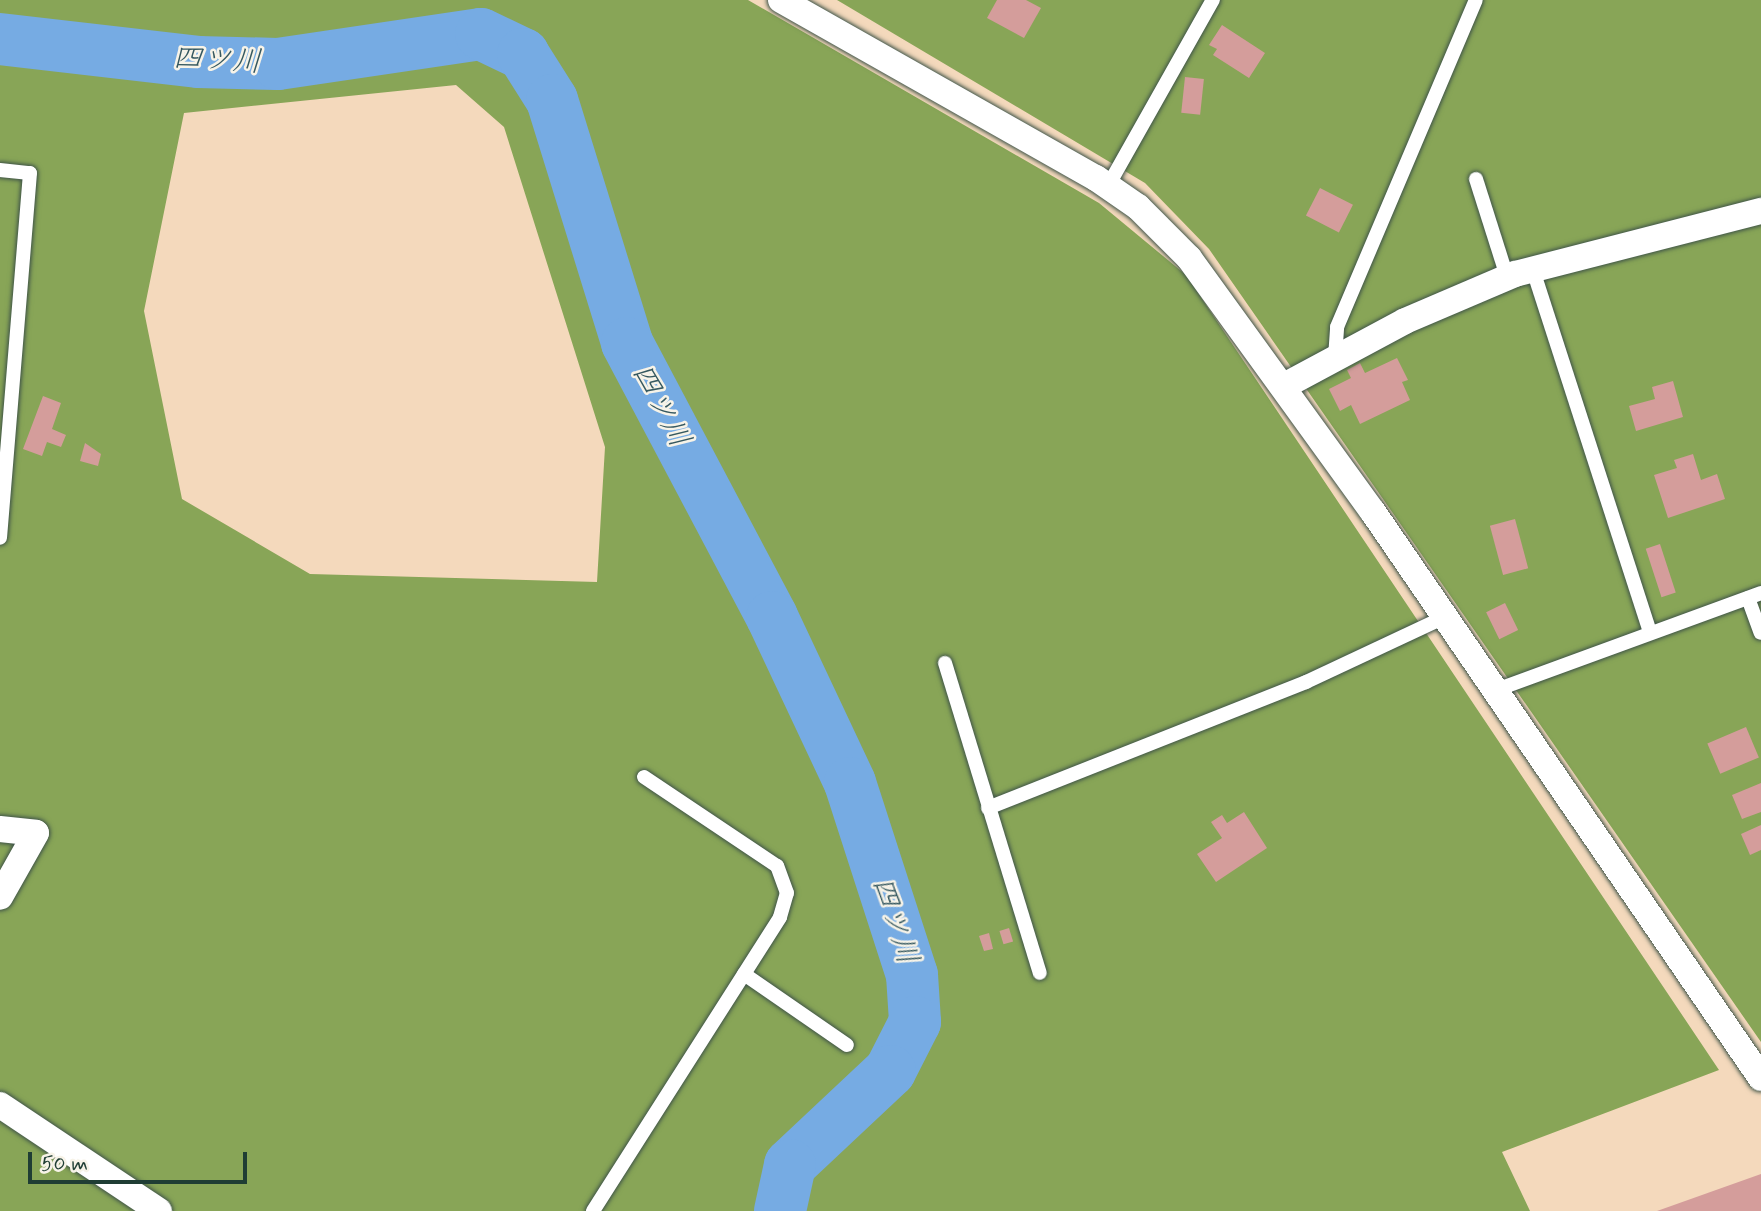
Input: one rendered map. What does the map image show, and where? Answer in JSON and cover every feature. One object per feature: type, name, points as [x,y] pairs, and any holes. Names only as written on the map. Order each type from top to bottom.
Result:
[{"type":"street","points":[[794,3],[1108,186],[1138,207],[1189,258],[1284,386],[1761,1078]]},
{"type":"street","points":[[1284,386],[1335,358],[1507,277],[1761,211]]},
{"type":"street","points":[[0,829],[36,833],[0,897]]},
{"type":"street","points":[[0,1105],[159,1211]]},
{"type":"lane","points":[[1108,186],[1213,0]]},
{"type":"lane","points":[[1335,358],[1337,327],[1476,0]]},
{"type":"lane","points":[[0,170],[30,173],[6,384],[0,538]]},
{"type":"lane","points":[[1476,180],[1507,277]]},
{"type":"lane","points":[[1533,270],[1650,633]]},
{"type":"lane","points":[[1496,690],[1755,596],[1761,633]]},
{"type":"lane","points":[[988,808],[1306,682],[1445,617]]},
{"type":"lane","points":[[945,663],[1040,973]]},
{"type":"lane","points":[[593,1211],[780,917],[787,893],[777,866],[644,777]]},
{"type":"lane","points":[[744,974],[847,1045]]},
{"type":"green space","points":[[0,0],[748,0],[1099,203],[1186,275],[1719,1070],[1502,1152],[1530,1211],[0,1211]],"holes":[[[456,85],[504,127],[605,447],[597,582],[310,574],[182,499],[144,311],[184,113]]]},
{"type":"green space","points":[[837,0],[1761,0],[1761,1042],[1209,249],[1145,183]]},
{"type":"building","points":[[997,0],[1026,0],[1041,8],[1024,38],[987,18]]},
{"type":"building","points":[[1222,25],[1265,53],[1249,78],[1213,55],[1217,49],[1209,45]]},
{"type":"building","points":[[1185,77],[1204,79],[1200,115],[1181,113]]},
{"type":"building","points":[[1320,188],[1353,205],[1339,232],[1306,216]]},
{"type":"building","points":[[1397,358],[1408,380],[1402,382],[1410,400],[1360,424],[1351,405],[1340,411],[1329,389],[1351,378],[1347,370],[1360,363],[1365,373]]},
{"type":"building","points":[[1673,381],[1683,417],[1636,431],[1629,406],[1655,399],[1652,387]]},
{"type":"building","points":[[43,396],[61,403],[52,429],[66,435],[61,447],[47,442],[42,456],[23,449]]},
{"type":"building","points":[[85,443],[101,454],[98,466],[80,461]]},
{"type":"building","points":[[1693,454],[1701,480],[1717,474],[1725,499],[1668,518],[1654,475],[1677,468],[1674,460]]},
{"type":"building","points":[[1515,519],[1528,568],[1503,575],[1490,526]]},
{"type":"building","points":[[1660,544],[1676,593],[1661,597],[1646,549]]},
{"type":"building","points":[[1505,603],[1518,630],[1499,639],[1486,612]]},
{"type":"building","points":[[1746,727],[1759,757],[1720,774],[1707,743]]},
{"type":"building","points":[[1761,783],[1761,812],[1742,819],[1732,795]]},
{"type":"building","points":[[1244,812],[1267,848],[1216,882],[1197,854],[1222,838],[1211,822],[1222,815],[1227,823]]},
{"type":"building","points":[[1761,825],[1761,850],[1750,855],[1741,834]]},
{"type":"building","points":[[1009,928],[1013,941],[1004,944],[999,931]]},
{"type":"building","points":[[989,933],[993,949],[984,951],[979,936]]},
{"type":"building","points":[[1761,1174],[1761,1211],[1657,1211]]},
{"type":"waterway","name":"四ツ川","points":[[0,39],[198,62],[278,64],[481,34],[523,54],[552,100],[627,343],[772,617],[850,783],[912,975],[915,1022],[890,1071],[790,1165],[780,1211]]}]
